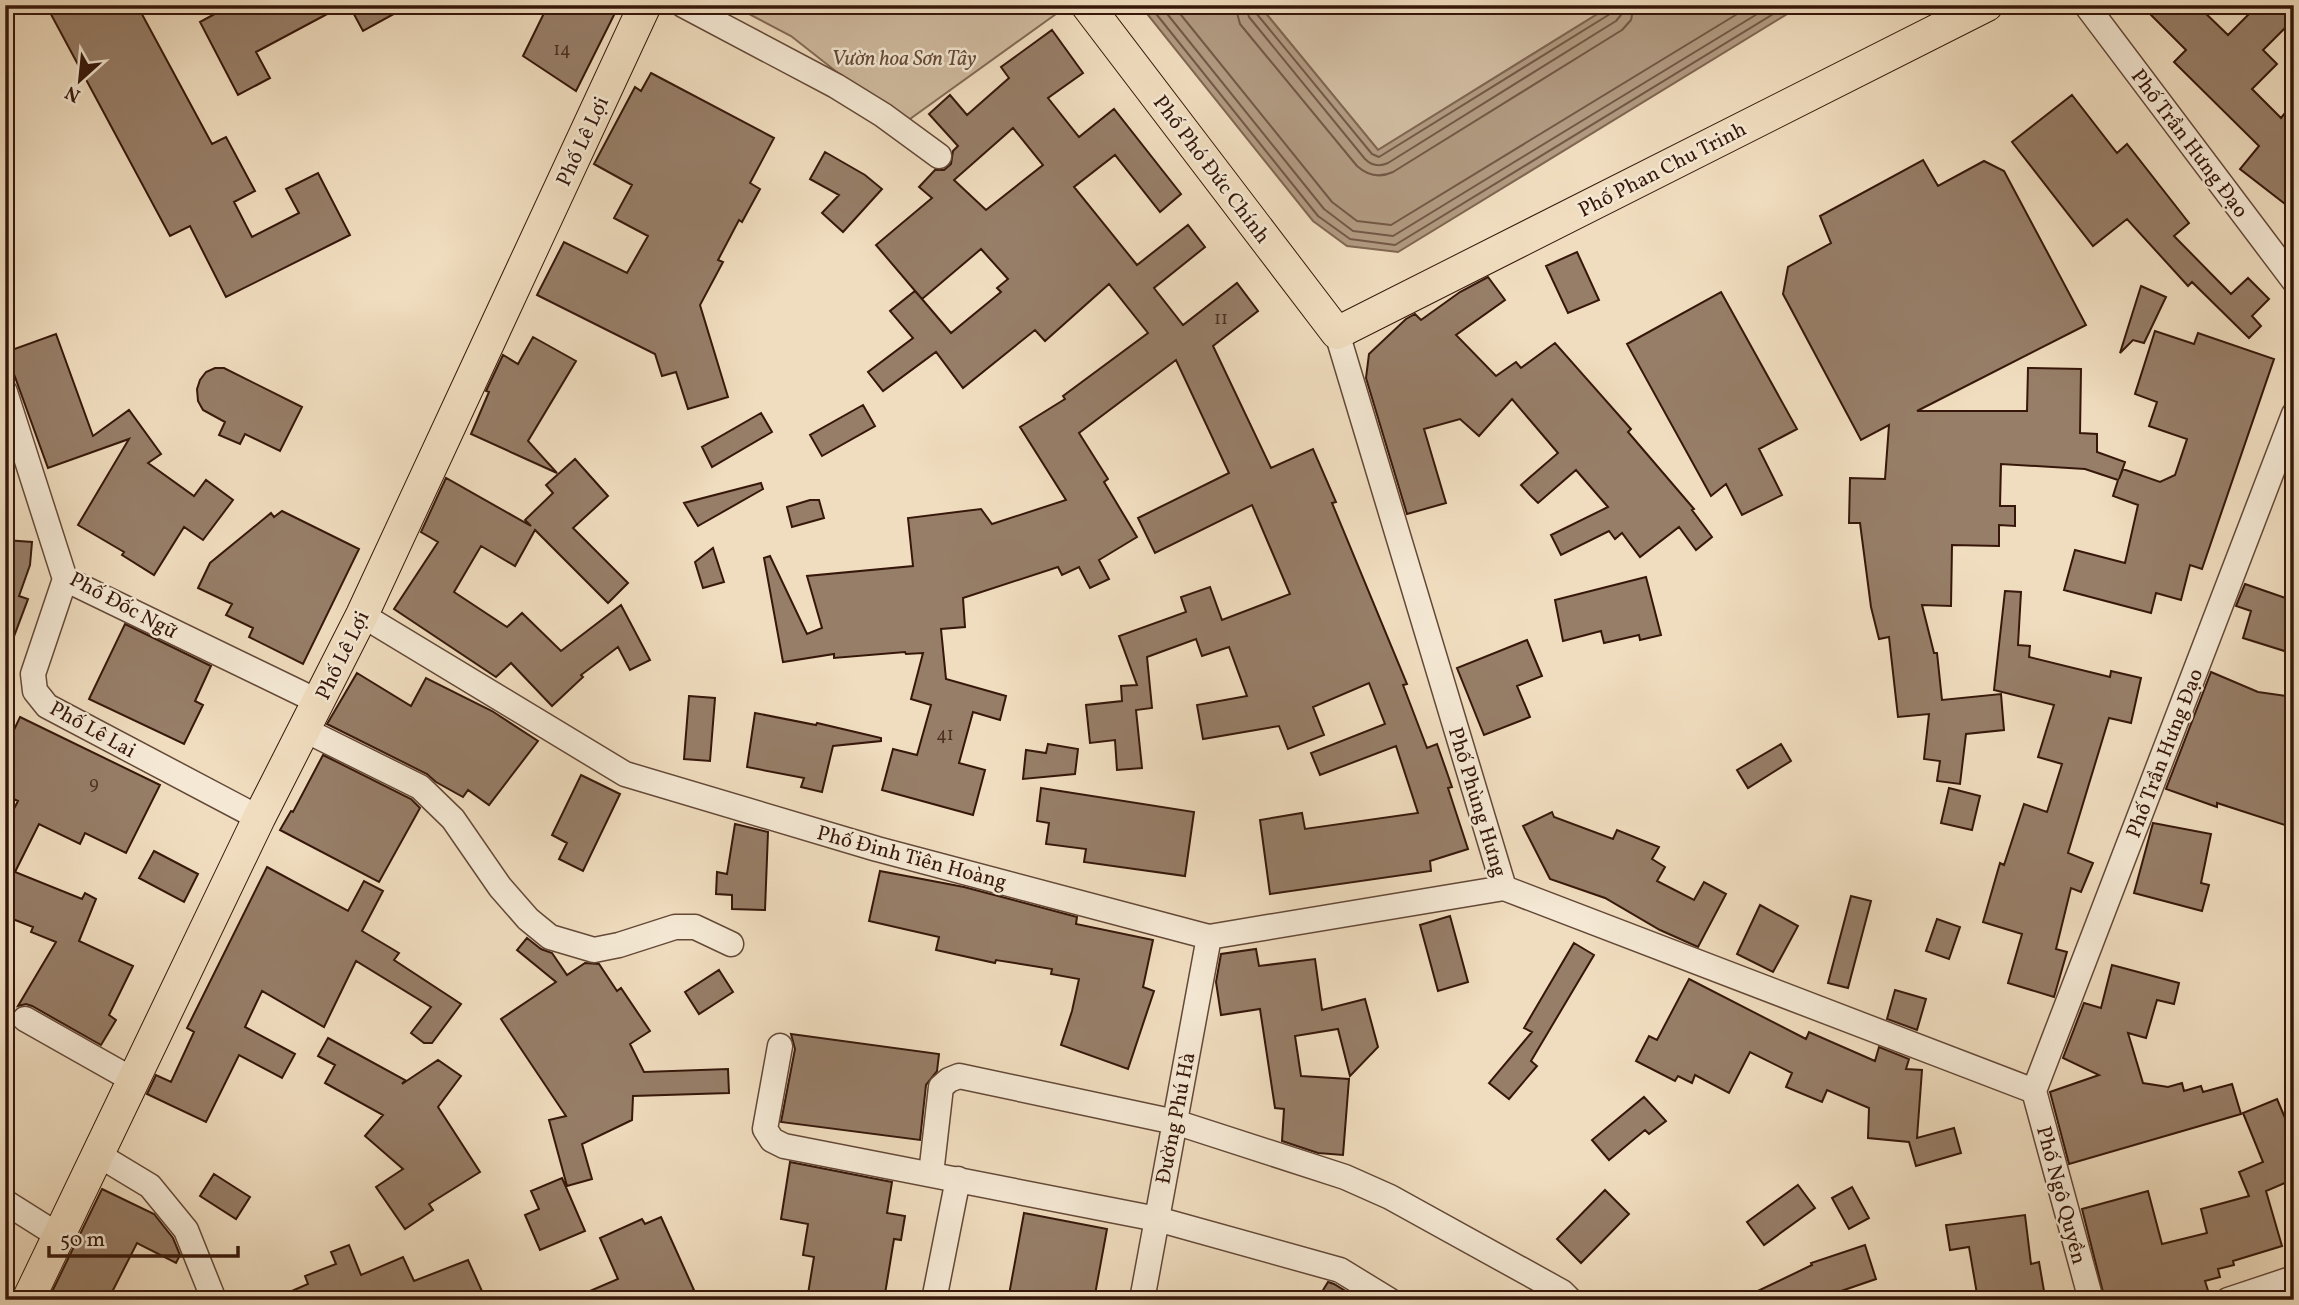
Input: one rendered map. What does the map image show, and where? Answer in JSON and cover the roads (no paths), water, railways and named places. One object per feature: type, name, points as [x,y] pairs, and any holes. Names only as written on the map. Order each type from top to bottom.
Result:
[{"type":"main road","name":"Phố Lê Lợi","points":[[28,1300],[259,818],[362,615],[645,5]]},
{"type":"main road","name":"Phố Phó Đức Chính","points":[[1087,5],[1337,334]]},
{"type":"main road","name":"Phố Phan Chu Trinh","points":[[1337,334],[1987,5]]},
{"type":"street","points":[[683,5],[836,86],[883,115],[939,156]]},
{"type":"street","name":"Phố Trần Hưng Đạo","points":[[2086,5],[2294,281]]},
{"type":"street","name":"Phố Phùng Hưng","points":[[1337,334],[1504,888],[2034,1091]]},
{"type":"street","name":"Phố Đốc Ngữ","points":[[5,392],[65,579],[319,702]]},
{"type":"street","name":"Phố Trần Hưng Đạo","points":[[2034,1091],[2294,414]]},
{"type":"street","name":"Phố Lê Lai","points":[[65,579],[33,674],[35,691],[47,706],[259,818]]},
{"type":"street","name":"Phố Đinh Tiên Hoàng","points":[[362,615],[625,774],[877,849],[1209,937],[1504,888]]},
{"type":"street","points":[[304,730],[420,787],[453,819],[500,887],[519,909],[550,937],[594,950],[675,928],[695,927],[731,944]]},
{"type":"street","name":"Đường Phú Hà","points":[[1142,1300],[1209,937]]},
{"type":"street","points":[[25,1019],[133,1080]]},
{"type":"street","points":[[780,1046],[765,1129],[772,1140],[784,1146],[1157,1219],[1340,1270],[1389,1300]]},
{"type":"street","points":[[931,1174],[941,1087],[959,1076],[1175,1122],[1345,1177],[1390,1197],[1562,1293],[1570,1300]]},
{"type":"street","name":"Phố Ngô Quyền","points":[[2034,1091],[2091,1300]]},
{"type":"street","points":[[97,1154],[150,1186],[186,1230],[214,1300]]},
{"type":"street","points":[[934,1300],[958,1179]]},
{"type":"street","points":[[5,1202],[59,1236]]},
{"type":"street","points":[[2228,1300],[2294,1278]]},
{"type":"water","points":[[1140,5],[1259,5],[1378,150],[1612,5],[1802,5],[1398,252],[1347,246],[1313,221]]},
{"type":"park label","name":"Vườn hoa Sơn Tây","points":[[904,58]]}]
